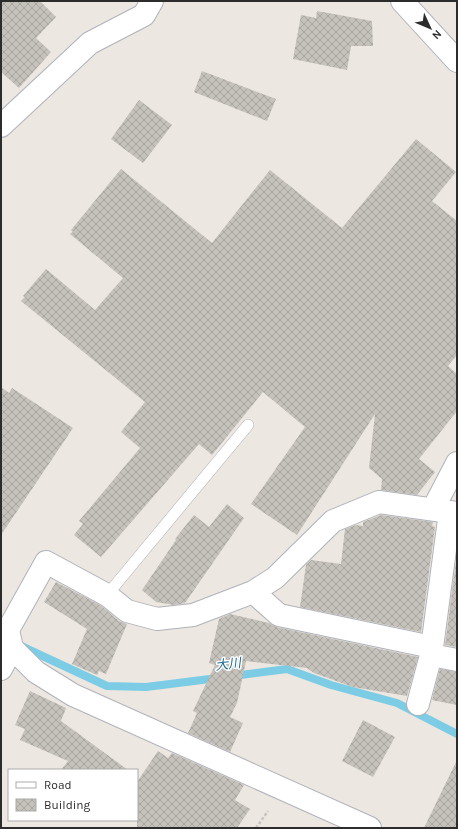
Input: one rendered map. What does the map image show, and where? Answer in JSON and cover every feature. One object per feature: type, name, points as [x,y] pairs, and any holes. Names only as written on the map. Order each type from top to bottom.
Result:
[{"type":"street","points":[[5,116],[90,43],[144,15],[152,1]]},
{"type":"street","points":[[402,1],[457,61]]},
{"type":"street","points":[[418,704],[431,651],[447,511],[457,463]]},
{"type":"street","points":[[1,669],[7,635],[46,562],[108,595],[127,611],[157,619],[192,615],[253,592],[276,578],[333,521],[379,502],[447,511]]},
{"type":"street","points":[[253,592],[279,615],[431,651],[457,660]]},
{"type":"street","points":[[7,635],[36,672],[73,695],[370,828]]},
{"type":"lane","points":[[108,595],[248,425]]},
{"type":"building","points":[[1,1],[40,1],[56,17],[36,38],[51,52],[19,88],[1,72]]},
{"type":"building","points":[[317,11],[372,21],[373,46],[351,46],[347,70],[293,59],[301,15],[316,18]]},
{"type":"building","points":[[202,71],[276,99],[267,121],[194,92]]},
{"type":"building","points":[[139,100],[172,125],[143,163],[111,139]]},
{"type":"building","points":[[416,139],[456,172],[432,201],[457,221],[457,355],[448,366],[457,374],[457,411],[419,459],[435,472],[417,495],[381,490],[382,479],[369,468],[375,414],[297,535],[251,504],[305,427],[263,392],[212,455],[199,444],[101,557],[74,535],[83,524],[79,521],[140,448],[121,432],[145,402],[21,301],[25,297],[23,296],[46,269],[95,310],[123,278],[70,234],[73,232],[71,230],[121,169],[212,243],[270,170],[342,228]]},
{"type":"building","points":[[1,387],[9,393],[12,388],[73,428],[1,535]]},
{"type":"building","points":[[227,504],[244,518],[185,603],[174,605],[156,602],[142,590],[176,540],[175,539],[194,515],[209,527]]},
{"type":"building","points":[[381,515],[433,522],[432,526],[435,527],[421,632],[300,607],[306,565],[311,560],[341,564],[345,529],[356,525],[363,526],[363,522]]},
{"type":"building","points":[[457,554],[457,647],[445,645]]},
{"type":"building","points":[[56,582],[100,605],[119,621],[127,624],[106,674],[99,671],[97,675],[72,664],[87,629],[44,602]]},
{"type":"building","points":[[230,614],[269,623],[276,627],[418,657],[407,696],[353,687],[314,673],[307,668],[246,661],[237,703],[230,717],[243,723],[230,752],[188,733],[197,713],[193,711],[215,665],[209,663],[219,619]]},
{"type":"building","points":[[440,669],[457,672],[457,705],[432,700]]},
{"type":"building","points":[[30,691],[66,708],[61,721],[127,769],[62,769],[68,761],[20,740],[25,729],[15,725]]},
{"type":"building","points":[[363,720],[395,737],[373,777],[342,761]]},
{"type":"building","points":[[158,751],[168,758],[172,753],[244,785],[235,800],[250,809],[237,828],[137,828],[138,781]]},
{"type":"building","points":[[457,760],[457,828],[424,828]]},
{"type":"waterway","name":"大川","points":[[21,646],[107,686],[146,687],[218,678]]},
{"type":"waterway","name":"大川","points":[[233,676],[287,669],[331,685],[397,703],[457,734]]}]
